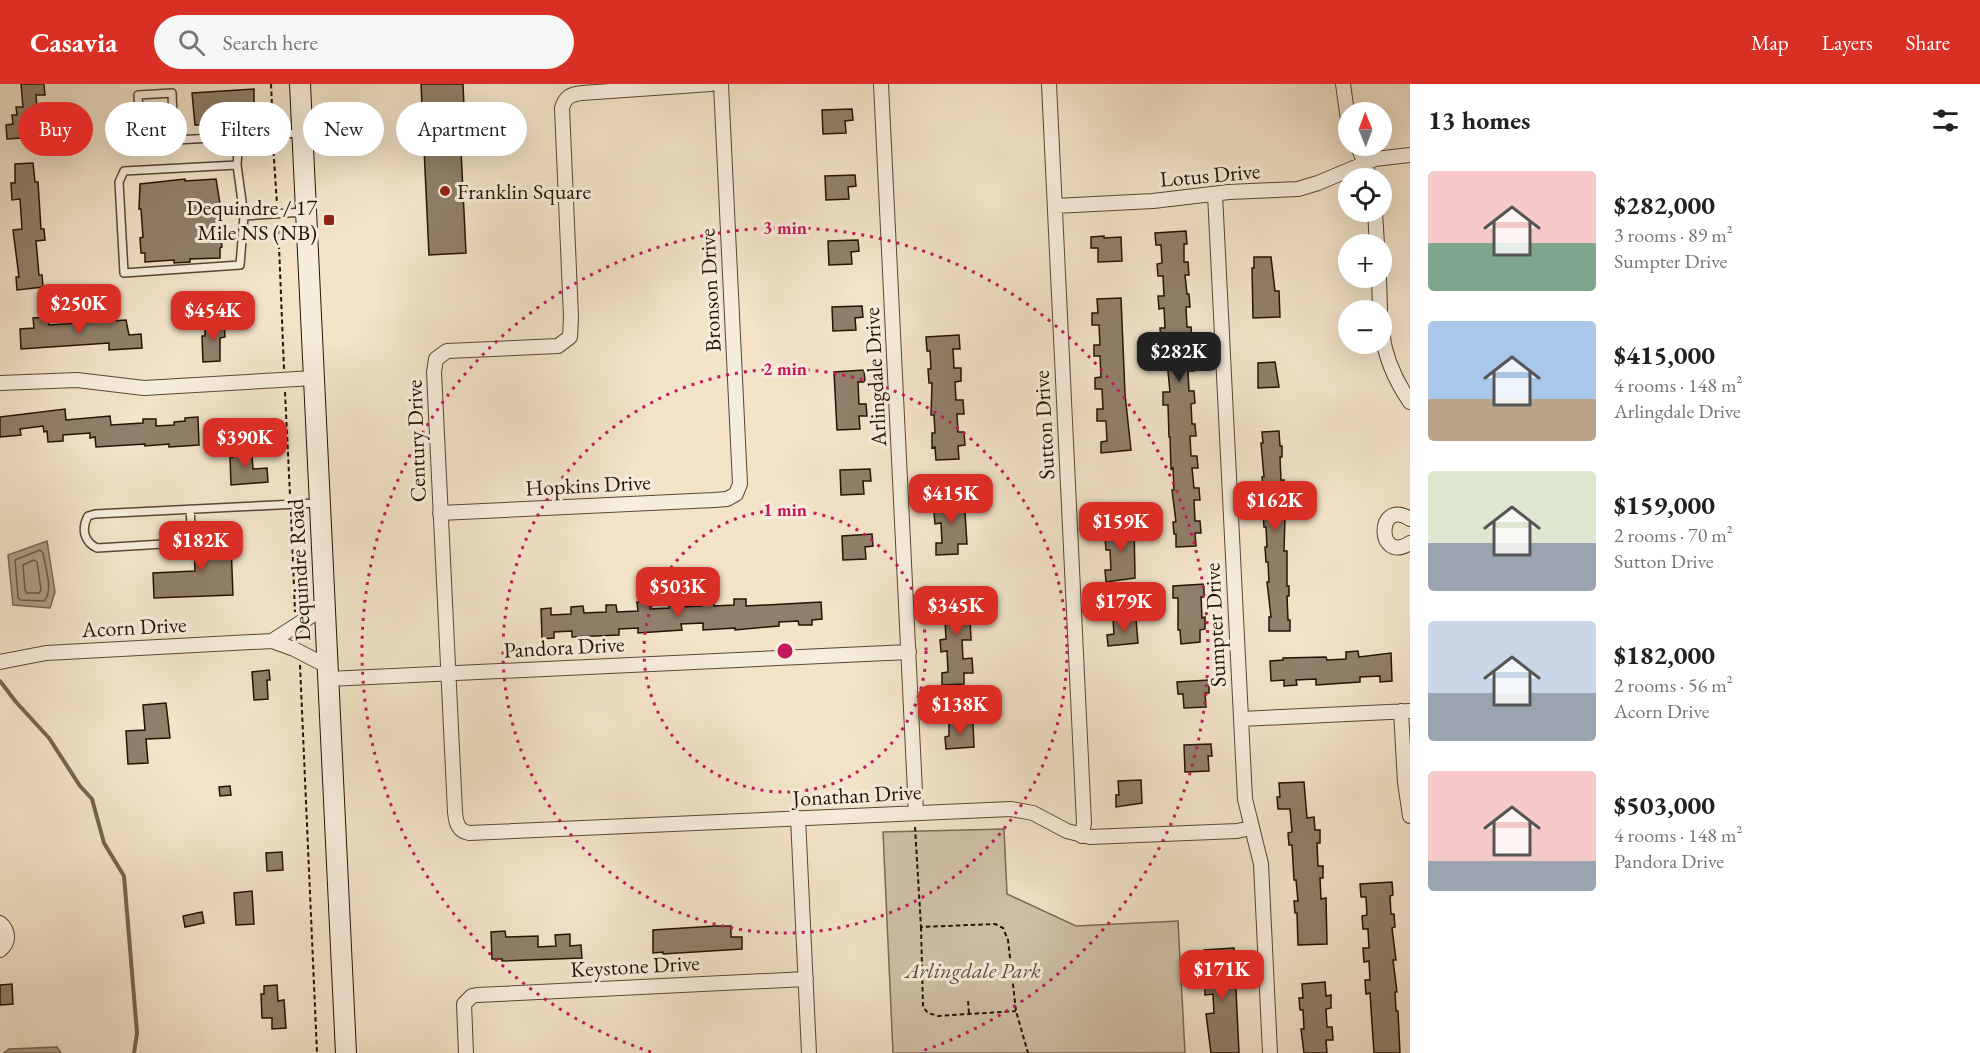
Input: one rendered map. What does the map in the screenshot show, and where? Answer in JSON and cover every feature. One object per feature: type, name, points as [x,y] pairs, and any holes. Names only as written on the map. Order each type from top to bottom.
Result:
[{"type":"main road","name":"Dequindre Road","points":[[300,84],[303,133]]},
{"type":"main road","name":"Dequindre Road","points":[[304,156],[346,1053]]},
{"type":"street","name":"Century Drive","points":[[460,829],[455,812],[434,372],[436,359],[447,351],[558,346],[570,338],[571,317],[561,108],[566,99],[582,93],[711,84]]},
{"type":"street","name":"Bronson Drive","points":[[721,84],[740,484],[736,494]]},
{"type":"street","name":"Arlingdale Drive","points":[[881,84],[916,820]]},
{"type":"street","name":"Sutton Drive","points":[[1049,84],[1084,823],[1082,836]]},
{"type":"street","points":[[1343,84],[1346,102]]},
{"type":"street","name":"Lotus Drive","points":[[1055,206],[1159,201],[1215,194],[1298,189],[1381,158],[1410,155]]},
{"type":"street","points":[[1362,156],[1367,168]]},
{"type":"street","name":"Sumpter Drive","points":[[1215,194],[1245,799],[1262,873],[1270,1053]]},
{"type":"street","points":[[1386,354],[1388,362],[1410,402]]},
{"type":"street","points":[[0,383],[78,380],[144,388],[314,378]]},
{"type":"street","name":"Hopkins Drive","points":[[440,513],[714,500],[727,499],[736,494]]},
{"type":"street","points":[[1410,519],[1395,516],[1387,521],[1383,531],[1390,544],[1400,547],[1410,543]]},
{"type":"street","name":"Acorn Drive","points":[[272,641],[325,607]]},
{"type":"street","name":"Acorn Drive","points":[[0,662],[46,653],[272,641],[294,650],[327,673]]},
{"type":"street","name":"Pandora Drive","points":[[327,673],[448,674],[909,652]]},
{"type":"street","points":[[1240,719],[1406,711],[1405,783],[1410,816]]},
{"type":"street","name":"Jonathan Drive","points":[[460,829],[469,833],[798,818],[916,820],[1022,810],[1082,836],[1110,838],[1238,831],[1251,828]]},
{"type":"street","points":[[798,818],[809,1053]]},
{"type":"street","points":[[0,923],[8,934],[8,941],[0,950]]},
{"type":"street","name":"Keystone Drive","points":[[466,1053],[464,1010],[468,999],[477,995],[806,979]]},
{"type":"lane","points":[[172,93],[174,141],[141,142],[138,95],[172,93]]},
{"type":"lane","points":[[291,134],[303,133]]},
{"type":"lane","points":[[237,156],[244,216],[240,265],[124,273],[118,182],[124,171],[237,165]]},
{"type":"lane","points":[[244,216],[306,212]]},
{"type":"lane","points":[[190,509],[191,531],[187,539],[180,543],[97,548],[89,544],[85,537],[85,522],[88,516],[95,514],[190,509],[320,503]]},
{"type":"path","points":[[271,84],[272,102]]},
{"type":"path","points":[[274,156],[277,205]]},
{"type":"path","points":[[278,222],[284,365]]},
{"type":"path","points":[[299,658],[317,1053]]},
{"type":"path","points":[[916,820],[923,1006],[928,1013],[938,1016],[1016,1011]]},
{"type":"path","points":[[921,927],[995,924],[1003,928],[1008,940],[1016,1011],[1028,1053]]},
{"type":"path","points":[[968,1001],[969,1014]]},
{"type":"green space","name":"Arlingdale Park","points":[[1004,829],[1007,894],[1076,926],[1178,921],[1185,1053],[893,1053],[883,832]]},
{"type":"water","points":[[47,541],[55,592],[50,608],[13,605],[8,555]]},
{"type":"water","points":[[57,1047],[61,1053],[4,1053],[9,1049]]},
{"type":"building","points":[[21,84],[44,84],[45,95],[36,95],[37,102],[23,102]]},
{"type":"building","name":"Franklin Square","points":[[421,84],[463,84],[464,102],[422,102]]},
{"type":"building","points":[[254,89],[254,102],[199,102],[199,125],[195,125],[192,93]]},
{"type":"building","points":[[16,107],[18,107],[18,138],[7,139],[6,125],[13,124],[12,115],[17,115]]},
{"type":"building","points":[[852,109],[853,120],[845,121],[846,133],[823,134],[822,110]]},
{"type":"building","name":"Franklin Square","points":[[424,156],[461,156],[466,253],[429,255]]},
{"type":"building","points":[[33,163],[35,182],[38,182],[41,229],[44,229],[45,240],[36,241],[39,275],[42,275],[43,287],[17,290],[16,277],[19,277],[13,230],[22,229],[20,199],[12,200],[11,183],[15,183],[15,164]]},
{"type":"building","points":[[855,175],[856,186],[848,187],[849,199],[826,200],[825,176]]},
{"type":"building","points":[[185,179],[185,181],[216,179],[220,204],[217,204],[222,247],[220,258],[190,259],[190,262],[174,263],[174,260],[145,262],[145,253],[141,253],[140,238],[143,237],[141,209],[139,209],[140,184]]},
{"type":"building","points":[[1186,231],[1187,244],[1184,244],[1184,262],[1188,262],[1189,275],[1185,275],[1190,307],[1186,307],[1187,327],[1191,327],[1192,339],[1188,340],[1189,360],[1193,359],[1194,371],[1188,371],[1189,391],[1194,391],[1195,403],[1191,404],[1192,424],[1195,424],[1196,436],[1190,436],[1191,456],[1197,456],[1198,468],[1192,468],[1194,488],[1199,488],[1200,500],[1194,500],[1195,521],[1200,521],[1201,533],[1195,533],[1196,546],[1176,547],[1168,405],[1163,405],[1163,392],[1170,392],[1165,341],[1161,341],[1160,328],[1165,328],[1164,308],[1159,309],[1158,296],[1164,296],[1163,276],[1158,276],[1157,264],[1162,263],[1161,245],[1156,245],[1155,233]]},
{"type":"building","points":[[1104,236],[1104,238],[1121,237],[1122,261],[1098,262],[1098,248],[1091,248],[1091,237]]},
{"type":"building","points":[[858,240],[859,251],[851,252],[852,264],[829,265],[828,241]]},
{"type":"building","points":[[1254,257],[1271,257],[1275,291],[1279,291],[1280,317],[1253,318],[1252,268],[1254,268]]},
{"type":"building","points":[[1121,298],[1125,394],[1131,450],[1101,453],[1101,442],[1107,441],[1106,421],[1097,421],[1097,409],[1103,409],[1102,389],[1095,389],[1095,378],[1101,377],[1100,356],[1094,356],[1094,345],[1100,345],[1099,325],[1092,325],[1092,313],[1098,313],[1097,299]]},
{"type":"building","points":[[862,306],[863,317],[855,318],[856,330],[833,331],[832,307]]},
{"type":"building","points":[[48,317],[49,325],[126,320],[129,335],[141,334],[142,348],[109,350],[109,343],[21,349],[20,329],[34,328],[33,318]]},
{"type":"building","points":[[224,324],[225,337],[220,338],[220,361],[203,362],[202,336],[205,336],[205,325]]},
{"type":"building","points":[[959,335],[960,349],[953,349],[954,368],[961,368],[961,381],[955,382],[956,400],[963,400],[964,414],[957,414],[958,432],[964,432],[965,445],[958,446],[959,459],[936,460],[935,447],[932,448],[932,433],[935,433],[934,415],[931,415],[932,383],[929,383],[928,369],[931,369],[930,351],[927,351],[926,337]]},
{"type":"building","points":[[1275,362],[1279,387],[1258,388],[1258,363]]},
{"type":"building","points":[[864,370],[865,382],[858,382],[859,404],[866,404],[867,416],[859,416],[860,429],[837,430],[834,372]]},
{"type":"building","points":[[65,409],[66,420],[110,416],[111,425],[143,423],[143,419],[156,419],[156,426],[174,425],[174,422],[185,421],[185,418],[198,417],[199,445],[169,447],[169,444],[145,446],[145,444],[96,447],[95,437],[90,438],[90,433],[63,435],[63,441],[48,442],[47,431],[44,432],[43,426],[20,429],[21,435],[0,437],[0,417]]},
{"type":"building","points":[[1279,431],[1280,446],[1282,446],[1281,480],[1284,480],[1284,491],[1281,491],[1283,516],[1285,516],[1284,551],[1287,551],[1290,631],[1269,631],[1269,617],[1271,617],[1267,582],[1269,582],[1265,547],[1267,547],[1266,527],[1264,527],[1263,512],[1266,512],[1261,443],[1263,443],[1262,432]]},
{"type":"building","points":[[246,447],[247,456],[252,456],[253,469],[267,468],[268,482],[231,485],[232,448]]},
{"type":"building","points":[[870,469],[871,481],[863,481],[864,494],[841,495],[840,470]]},
{"type":"building","points":[[964,497],[967,544],[958,544],[958,554],[936,555],[936,543],[942,543],[941,523],[935,524],[934,512],[940,511],[940,498]]},
{"type":"building","points":[[1134,523],[1135,578],[1106,582],[1105,570],[1111,570],[1110,550],[1106,550],[1105,538],[1111,538],[1111,524]]},
{"type":"building","points":[[209,528],[225,528],[225,545],[231,545],[233,595],[154,598],[153,573],[195,571],[194,543],[209,542]]},
{"type":"building","points":[[872,534],[873,546],[865,547],[866,559],[843,560],[842,536]]},
{"type":"building","points":[[1204,584],[1204,597],[1201,597],[1205,629],[1200,630],[1200,642],[1181,644],[1180,630],[1178,630],[1178,598],[1173,598],[1173,586]]},
{"type":"building","points":[[969,593],[971,640],[962,640],[963,659],[972,658],[973,673],[964,673],[964,684],[942,685],[942,673],[948,672],[947,651],[941,652],[940,640],[946,639],[945,620],[940,620],[939,608],[945,608],[945,595]]},
{"type":"building","points":[[714,599],[714,606],[734,605],[734,599],[746,599],[746,606],[821,602],[822,619],[812,620],[812,625],[799,625],[798,621],[779,622],[779,626],[735,630],[735,628],[703,630],[703,623],[681,624],[682,630],[638,633],[638,628],[619,629],[619,635],[572,637],[572,631],[554,632],[554,638],[542,639],[541,609],[551,608],[551,615],[571,614],[571,607],[583,606],[584,613],[606,612],[606,605],[616,605],[617,612],[638,611],[637,602],[649,602],[650,609],[669,608],[669,600],[679,600],[679,607],[702,606],[702,600]]},
{"type":"building","points":[[1136,619],[1138,643],[1108,646],[1107,635],[1114,634],[1113,620]]},
{"type":"building","points":[[1358,651],[1359,657],[1391,653],[1392,681],[1380,682],[1380,676],[1360,677],[1360,682],[1316,685],[1316,679],[1296,680],[1297,685],[1284,686],[1284,680],[1271,681],[1270,661],[1283,660],[1283,658],[1346,659],[1346,652]]},
{"type":"building","points":[[269,670],[268,699],[254,700],[252,672]]},
{"type":"building","points":[[1209,680],[1209,693],[1205,693],[1206,707],[1184,708],[1183,694],[1178,694],[1177,682]]},
{"type":"building","points":[[166,703],[170,738],[146,739],[148,763],[128,764],[126,731],[145,730],[143,705]]},
{"type":"building","points":[[973,722],[974,747],[946,749],[945,737],[949,736],[949,723]]},
{"type":"building","points":[[1211,744],[1212,756],[1208,756],[1209,771],[1185,772],[1184,745]]},
{"type":"building","points":[[1141,780],[1142,803],[1116,807],[1116,795],[1119,795],[1118,781]]},
{"type":"building","points":[[1304,782],[1307,818],[1314,817],[1315,830],[1320,830],[1320,843],[1317,843],[1318,866],[1323,866],[1323,878],[1320,878],[1321,899],[1326,898],[1327,944],[1298,945],[1297,913],[1295,913],[1294,901],[1298,901],[1292,845],[1289,845],[1288,833],[1292,832],[1290,809],[1278,809],[1279,783]]},
{"type":"building","points":[[230,786],[231,795],[220,796],[219,787]]},
{"type":"building","points":[[282,852],[283,870],[267,871],[266,853]]},
{"type":"building","points":[[1392,882],[1393,895],[1390,896],[1391,914],[1394,914],[1395,927],[1392,928],[1396,960],[1393,960],[1400,1053],[1374,1053],[1370,993],[1366,994],[1365,980],[1370,980],[1369,961],[1364,962],[1363,948],[1369,948],[1368,929],[1363,929],[1362,916],[1367,915],[1366,897],[1361,897],[1360,884]]},
{"type":"building","points":[[252,891],[254,924],[236,925],[234,893]]},
{"type":"building","points":[[202,912],[204,923],[185,927],[183,916]]},
{"type":"building","points":[[731,926],[731,937],[742,937],[742,949],[653,953],[653,930]]},
{"type":"building","points":[[505,931],[506,937],[538,936],[538,947],[556,946],[555,935],[570,934],[570,946],[581,945],[582,958],[502,961],[502,959],[492,959],[491,932]]},
{"type":"building","points":[[1234,948],[1239,1053],[1211,1053],[1206,1014],[1214,1013],[1213,994],[1205,995],[1204,950]]},
{"type":"building","points":[[1325,982],[1326,996],[1331,995],[1331,1008],[1326,1009],[1327,1027],[1332,1027],[1333,1040],[1326,1040],[1327,1053],[1304,1053],[1301,1029],[1304,1029],[1303,1010],[1300,1010],[1299,998],[1303,998],[1302,984]]},
{"type":"building","points":[[12,984],[13,1004],[0,1005],[0,985]]},
{"type":"building","points":[[277,985],[278,1001],[284,1000],[286,1028],[272,1029],[272,1018],[262,1018],[261,994],[264,994],[264,986]]},
{"type":"waterway","points":[[0,681],[49,738],[80,786],[92,799],[104,843],[124,876],[137,1033],[134,1053]]},
{"type":"place","name":"Franklin Square","points":[[445,191]]},
{"type":"place","name":"Dequindre / 17 Mile NS (NB)","points":[[329,220]]}]
